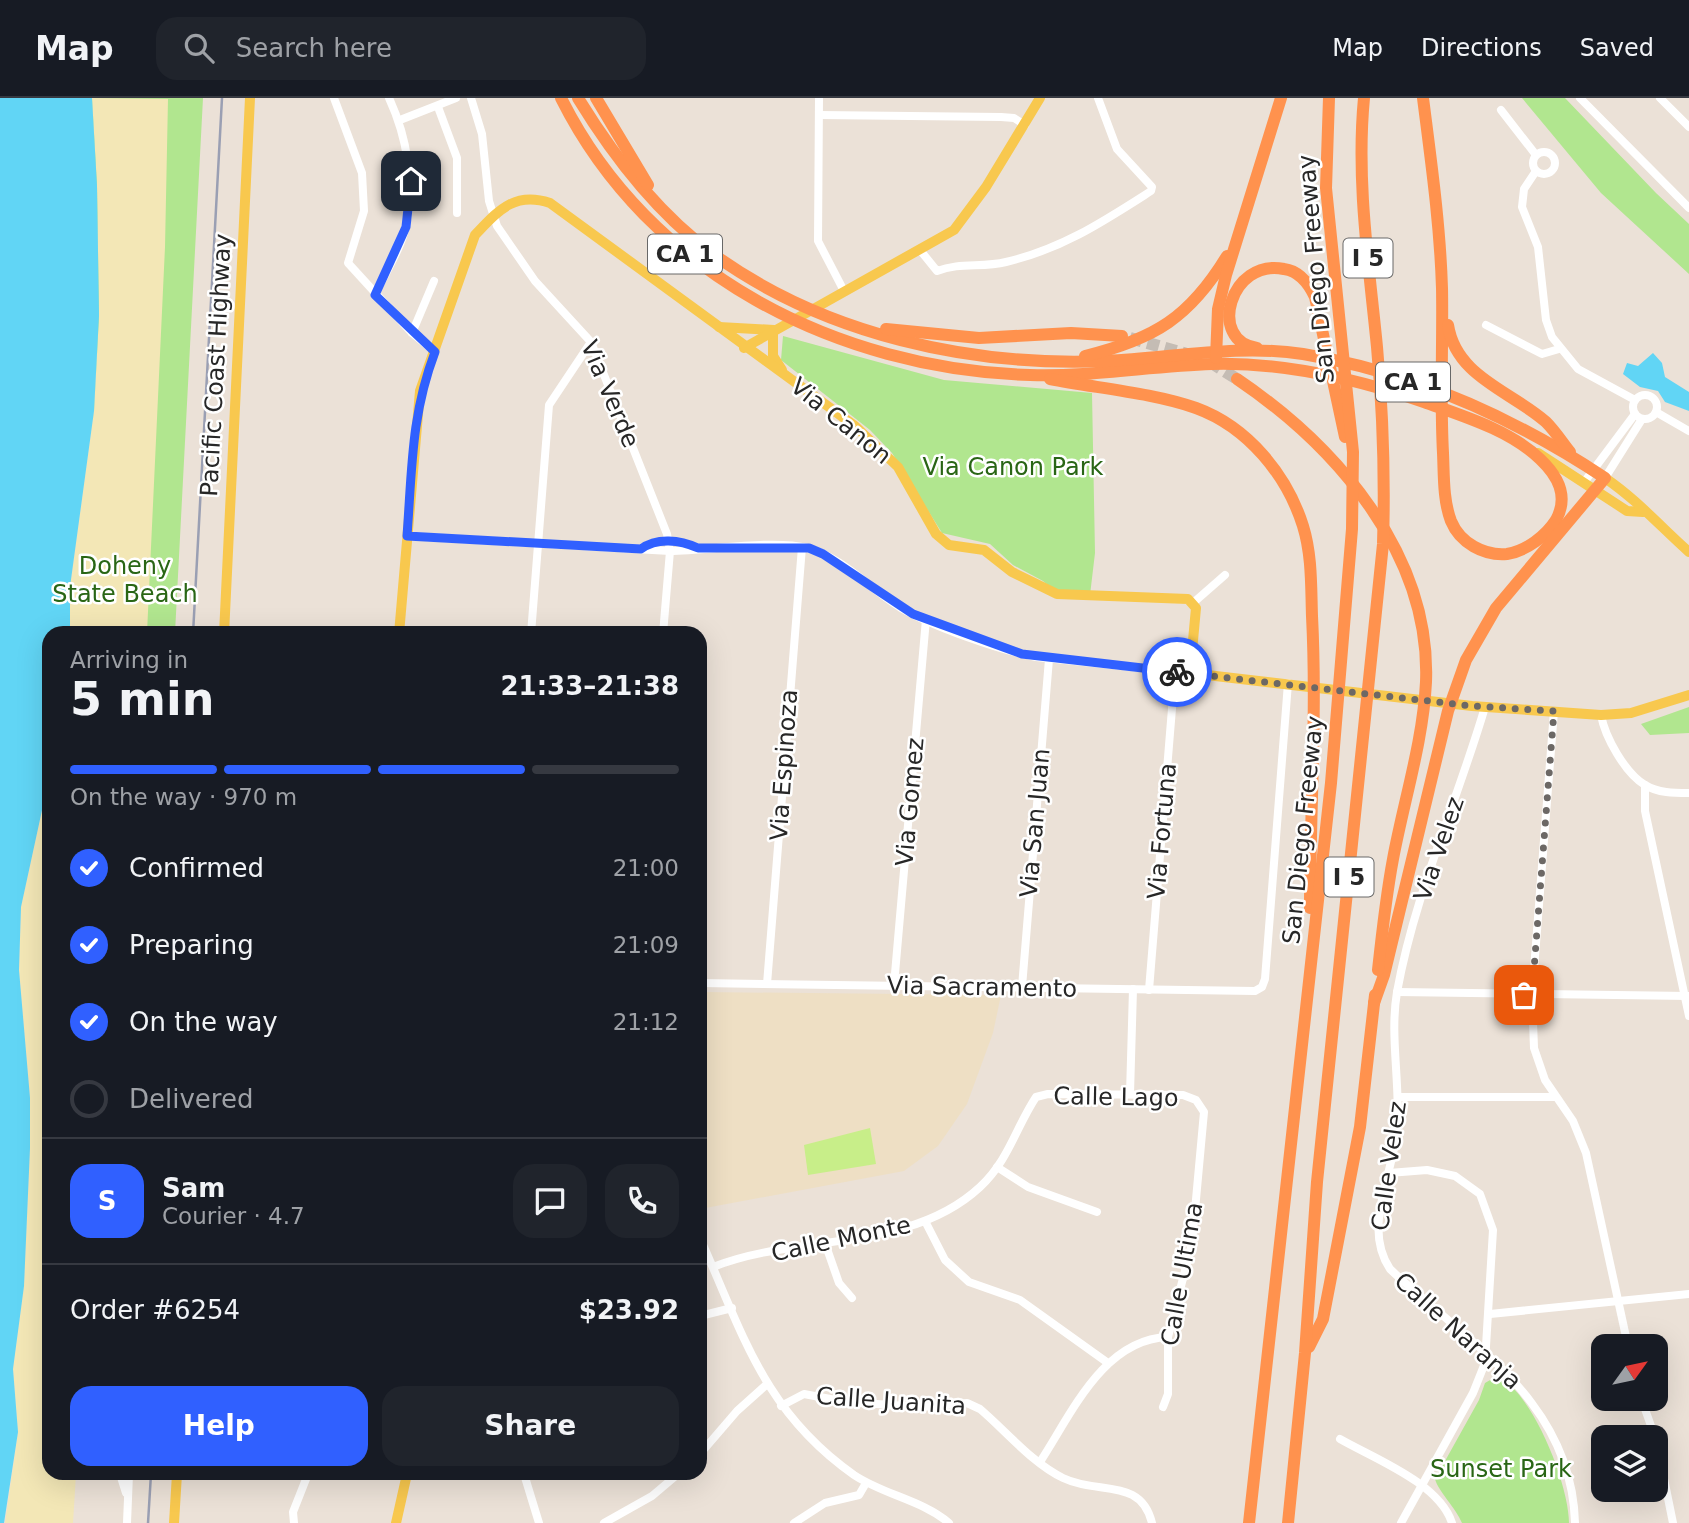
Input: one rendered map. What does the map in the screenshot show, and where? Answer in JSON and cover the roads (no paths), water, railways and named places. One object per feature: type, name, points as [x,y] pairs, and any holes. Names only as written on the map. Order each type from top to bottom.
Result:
[{"type":"highway","points":[[553,98],[592,158],[623,196]]},
{"type":"highway","name":"CA 1","points":[[561,98],[623,196],[696,263],[756,301],[861,346],[928,362],[1030,375],[1216,358],[1311,372],[1365,384],[1459,415],[1528,448]]},
{"type":"highway","name":"CA 1","points":[[578,98],[603,138],[665,212],[712,253],[776,292],[853,323],[927,347],[964,354],[1105,361],[1302,354],[1388,374],[1472,403],[1518,425],[1605,478]]},
{"type":"highway","points":[[596,98],[665,212]]},
{"type":"highway","points":[[1216,358],[1218,309],[1235,243],[1281,98]]},
{"type":"highway","name":"San Diego Freeway","points":[[1249,1523],[1331,783],[1352,529],[1353,452],[1343,404],[1342,342],[1326,188],[1329,98]]},
{"type":"highway","name":"San Diego Freeway","points":[[1288,1523],[1305,1353],[1317,1182],[1381,571],[1385,488],[1362,165],[1364,98]]},
{"type":"highway","points":[[1423,98],[1435,195],[1442,288],[1442,433],[1447,506],[1454,527],[1475,547],[1497,554],[1516,552],[1530,545],[1552,526],[1559,514],[1562,499],[1557,478],[1528,448]]},
{"type":"highway","points":[[1069,360],[1136,342],[1166,326],[1210,284],[1235,243]]},
{"type":"highway","points":[[1302,354],[1247,346],[1236,337],[1231,324],[1232,296],[1250,275],[1262,269],[1279,268],[1300,277],[1315,297],[1343,404],[1344,433],[1354,476]]},
{"type":"highway","points":[[1442,288],[1450,341],[1461,359],[1472,371],[1547,423],[1575,458]]},
{"type":"highway","points":[[853,323],[924,335],[979,338],[1071,333],[1122,336]]},
{"type":"highway","points":[[1030,375],[1196,408],[1247,439],[1272,466],[1296,507],[1306,537],[1314,639],[1309,976]]},
{"type":"highway","points":[[1237,379],[1287,416],[1358,491],[1404,565],[1416,603],[1423,642],[1424,707],[1392,861],[1360,1127],[1323,1319],[1305,1353]]},
{"type":"highway","points":[[1374,1003],[1384,975],[1448,711],[1466,660],[1496,608],[1605,478]]},
{"type":"main road","name":"Pacific Coast Highway","points":[[224,626],[250,98]]},
{"type":"main road","points":[[744,348],[920,250],[962,222],[1041,98]]},
{"type":"main road","name":"Via Canon","points":[[493,216],[519,198],[535,198],[550,203],[881,448],[898,467],[936,534],[949,545],[984,550],[1012,572],[1057,594],[1181,598],[1193,603]]},
{"type":"main road","points":[[400,626],[420,391],[475,235],[493,216]]},
{"type":"main road","points":[[716,326],[774,330]]},
{"type":"main road","points":[[774,330],[773,356],[786,376]]},
{"type":"main road","name":"CA 1","points":[[1528,448],[1596,489]]},
{"type":"main road","points":[[1605,478],[1634,499],[1643,512],[1689,552]]},
{"type":"main road","points":[[1596,489],[1627,511],[1643,512]]},
{"type":"main road","points":[[1193,603],[1196,608],[1190,673],[1472,706],[1601,715],[1631,713],[1689,695]]},
{"type":"main road","points":[[174,1523],[177,1480]]},
{"type":"main road","points":[[396,1523],[406,1480]]},
{"type":"street","points":[[334,98],[362,173],[364,211],[348,263],[412,333],[435,352]]},
{"type":"street","points":[[375,295],[406,227],[411,181],[400,120],[389,98]]},
{"type":"street","points":[[400,120],[456,98]]},
{"type":"street","name":"Via Verde","points":[[471,98],[482,134],[493,216],[535,281],[591,342],[669,547],[664,626]]},
{"type":"street","points":[[820,98],[818,241],[844,291]]},
{"type":"street","points":[[920,250],[937,271],[954,264],[990,265],[1079,237],[1151,191],[1152,187],[1117,149],[1098,98]]},
{"type":"street","points":[[1580,98],[1689,208]]},
{"type":"street","points":[[1660,98],[1689,127]]},
{"type":"street","points":[[438,107],[457,158],[457,213]]},
{"type":"street","points":[[1501,110],[1536,155]]},
{"type":"street","points":[[819,115],[1001,117],[1014,118],[1025,125]]},
{"type":"street","points":[[1535,171],[1548,174],[1555,162],[1548,153],[1536,155]]},
{"type":"street","points":[[1535,171],[1532,163],[1536,155]]},
{"type":"street","points":[[1535,171],[1524,190],[1522,207],[1542,270],[1546,320],[1559,349],[1583,373],[1635,400],[1639,416],[1605,478]]},
{"type":"street","points":[[412,333],[434,281]]},
{"type":"street","points":[[1486,325],[1542,354],[1559,349]]},
{"type":"street","points":[[532,626],[549,405],[591,342]]},
{"type":"street","points":[[1585,481],[1629,421],[1639,416],[1650,418],[1656,412],[1656,400],[1649,395],[1641,395],[1635,400]]},
{"type":"street","points":[[1656,412],[1689,431]]},
{"type":"street","points":[[407,536],[641,549],[652,541],[669,547],[802,547],[823,554],[901,608],[926,620],[1022,654],[1190,673]]},
{"type":"street","name":"Via Espinoza","points":[[768,984],[802,547]]},
{"type":"street","points":[[1193,603],[1225,575]]},
{"type":"street","name":"Via Gomez","points":[[894,985],[926,620]]},
{"type":"street","name":"Via San Juan","points":[[1021,987],[1049,659]]},
{"type":"street","name":"Via Fortuna","points":[[1149,990],[1175,672]]},
{"type":"street","name":"Via Sacramento","points":[[707,983],[1149,990],[1255,990],[1262,987],[1288,683]]},
{"type":"street","name":"Via Velez","points":[[1397,992],[1422,891],[1474,749],[1485,707]]},
{"type":"street","points":[[1554,711],[1532,995],[1534,1048],[1545,1080],[1573,1121],[1586,1153],[1625,1334]]},
{"type":"street","points":[[1601,715],[1603,726],[1623,761],[1645,785],[1669,793],[1689,793]]},
{"type":"street","points":[[1645,785],[1645,811],[1689,1016]]},
{"type":"street","points":[[1130,1094],[1133,989]]},
{"type":"street","points":[[1397,992],[1687,997]]},
{"type":"street","name":"Calle Velez","points":[[1381,1256],[1377,1234],[1396,1138],[1399,1097],[1397,992]]},
{"type":"street","name":"Calle Lago","points":[[1037,1097],[1048,1094],[1130,1094],[1183,1095],[1196,1100]]},
{"type":"street","name":"Calle Monte","points":[[713,1267],[925,1221],[980,1187],[1017,1138],[1037,1097]]},
{"type":"street","points":[[1399,1097],[1556,1097]]},
{"type":"street","name":"Calle Ultima","points":[[1163,1407],[1168,1394],[1168,1337],[1192,1243],[1204,1112],[1196,1100]]},
{"type":"street","points":[[997,1167],[1028,1187],[1097,1212]]},
{"type":"street","points":[[1389,1173],[1441,1171],[1455,1176],[1480,1194],[1493,1230],[1486,1352],[1473,1393],[1401,1523]]},
{"type":"street","points":[[925,1221],[945,1260],[969,1282],[1020,1300],[1108,1363]]},
{"type":"street","points":[[825,1243],[839,1283],[852,1298]]},
{"type":"street","points":[[707,1254],[766,1385],[804,1434],[866,1483],[925,1508],[949,1523]]},
{"type":"street","name":"Calle Naranja","points":[[1381,1256],[1407,1285],[1516,1380],[1549,1430],[1566,1473],[1575,1523]]},
{"type":"street","points":[[1490,1314],[1689,1294]]},
{"type":"street","points":[[707,1313],[732,1308]]},
{"type":"street","points":[[1040,1462],[1108,1363],[1142,1341],[1168,1337]]},
{"type":"street","points":[[707,1446],[737,1410],[766,1385]]},
{"type":"street","name":"Calle Juanita","points":[[781,1406],[804,1394],[846,1402],[922,1407],[967,1404],[980,1409],[1040,1462],[1079,1484],[1130,1493],[1143,1500],[1152,1523]]},
{"type":"street","points":[[1340,1439],[1436,1495],[1449,1512],[1452,1523]]},
{"type":"street","points":[[122,1480],[128,1506]]},
{"type":"street","points":[[127,1523],[129,1480]]},
{"type":"street","points":[[128,1506],[134,1480]]},
{"type":"street","points":[[294,1523],[293,1512],[306,1480]]},
{"type":"street","points":[[526,1480],[539,1523]]},
{"type":"street","points":[[604,1523],[652,1496],[671,1480]]},
{"type":"street","points":[[794,1523],[825,1503],[859,1495],[866,1483]]},
{"type":"street","points":[[1668,1499],[1673,1523]]},
{"type":"water","points":[[0,98],[92,98],[97,186],[99,315],[94,411],[70,587],[70,626],[42,626],[42,810],[21,907],[19,970],[30,1098],[30,1148],[24,1286],[13,1369],[18,1432],[4,1523],[0,1523]]},
{"type":"water","points":[[1653,353],[1662,363],[1665,377],[1689,392],[1689,411],[1665,402],[1658,391],[1640,387],[1623,374],[1627,363],[1638,366]]},
{"type":"tunnel","points":[[1130,338],[1187,354]]},
{"type":"tunnel","points":[[1210,362],[1237,379]]},
{"type":"railway","points":[[193,626],[222,98]]},
{"type":"railway","points":[[148,1523],[151,1480]]},
{"type":"park label","name":"Via Canon Park","points":[[1013,467]]},
{"type":"park label","name":"Doheny State Beach","points":[[125,580]]},
{"type":"park label","name":"Sunset Park","points":[[1501,1469]]}]
